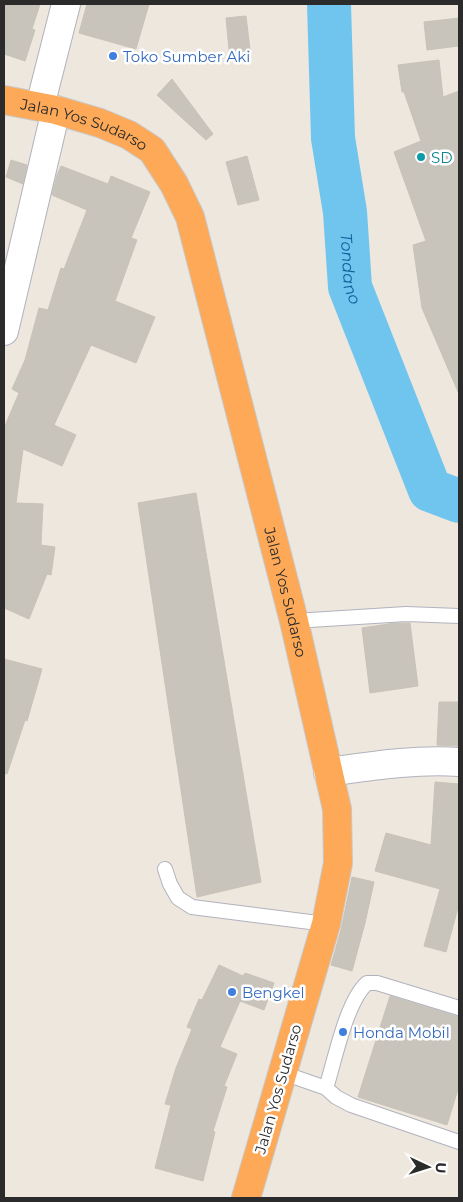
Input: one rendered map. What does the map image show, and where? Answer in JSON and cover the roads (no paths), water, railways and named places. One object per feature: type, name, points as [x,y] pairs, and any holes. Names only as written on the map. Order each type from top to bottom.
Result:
[{"type":"highway","name":"Jalan Yos Sudarso","points":[[4,100],[48,108],[100,123],[129,135],[152,150],[174,184],[190,217],[294,621],[337,809],[338,863],[326,924],[246,1198]]},
{"type":"street","points":[[4,331],[48,108],[66,4]]},
{"type":"street","points":[[328,772],[396,762],[438,760],[459,762]]},
{"type":"lane","points":[[294,621],[406,614],[459,616]]},
{"type":"lane","points":[[165,868],[170,884],[178,898],[192,907],[326,924]]},
{"type":"lane","points":[[326,1088],[349,1014],[360,989],[367,982],[377,983],[459,1008]]},
{"type":"lane","points":[[283,1073],[326,1088],[336,1097],[351,1105],[459,1142]]},
{"type":"waterway","name":"Tondano","points":[[329,4],[333,138],[345,212],[350,287],[430,490],[459,501]]},
{"type":"place","name":"Toko Sumber Aki","points":[[113,56]]},
{"type":"place","name":"SD","points":[[421,157]]},
{"type":"place","name":"Bengkel","points":[[232,992]]},
{"type":"place","name":"Honda Mobil","points":[[343,1032]]}]
